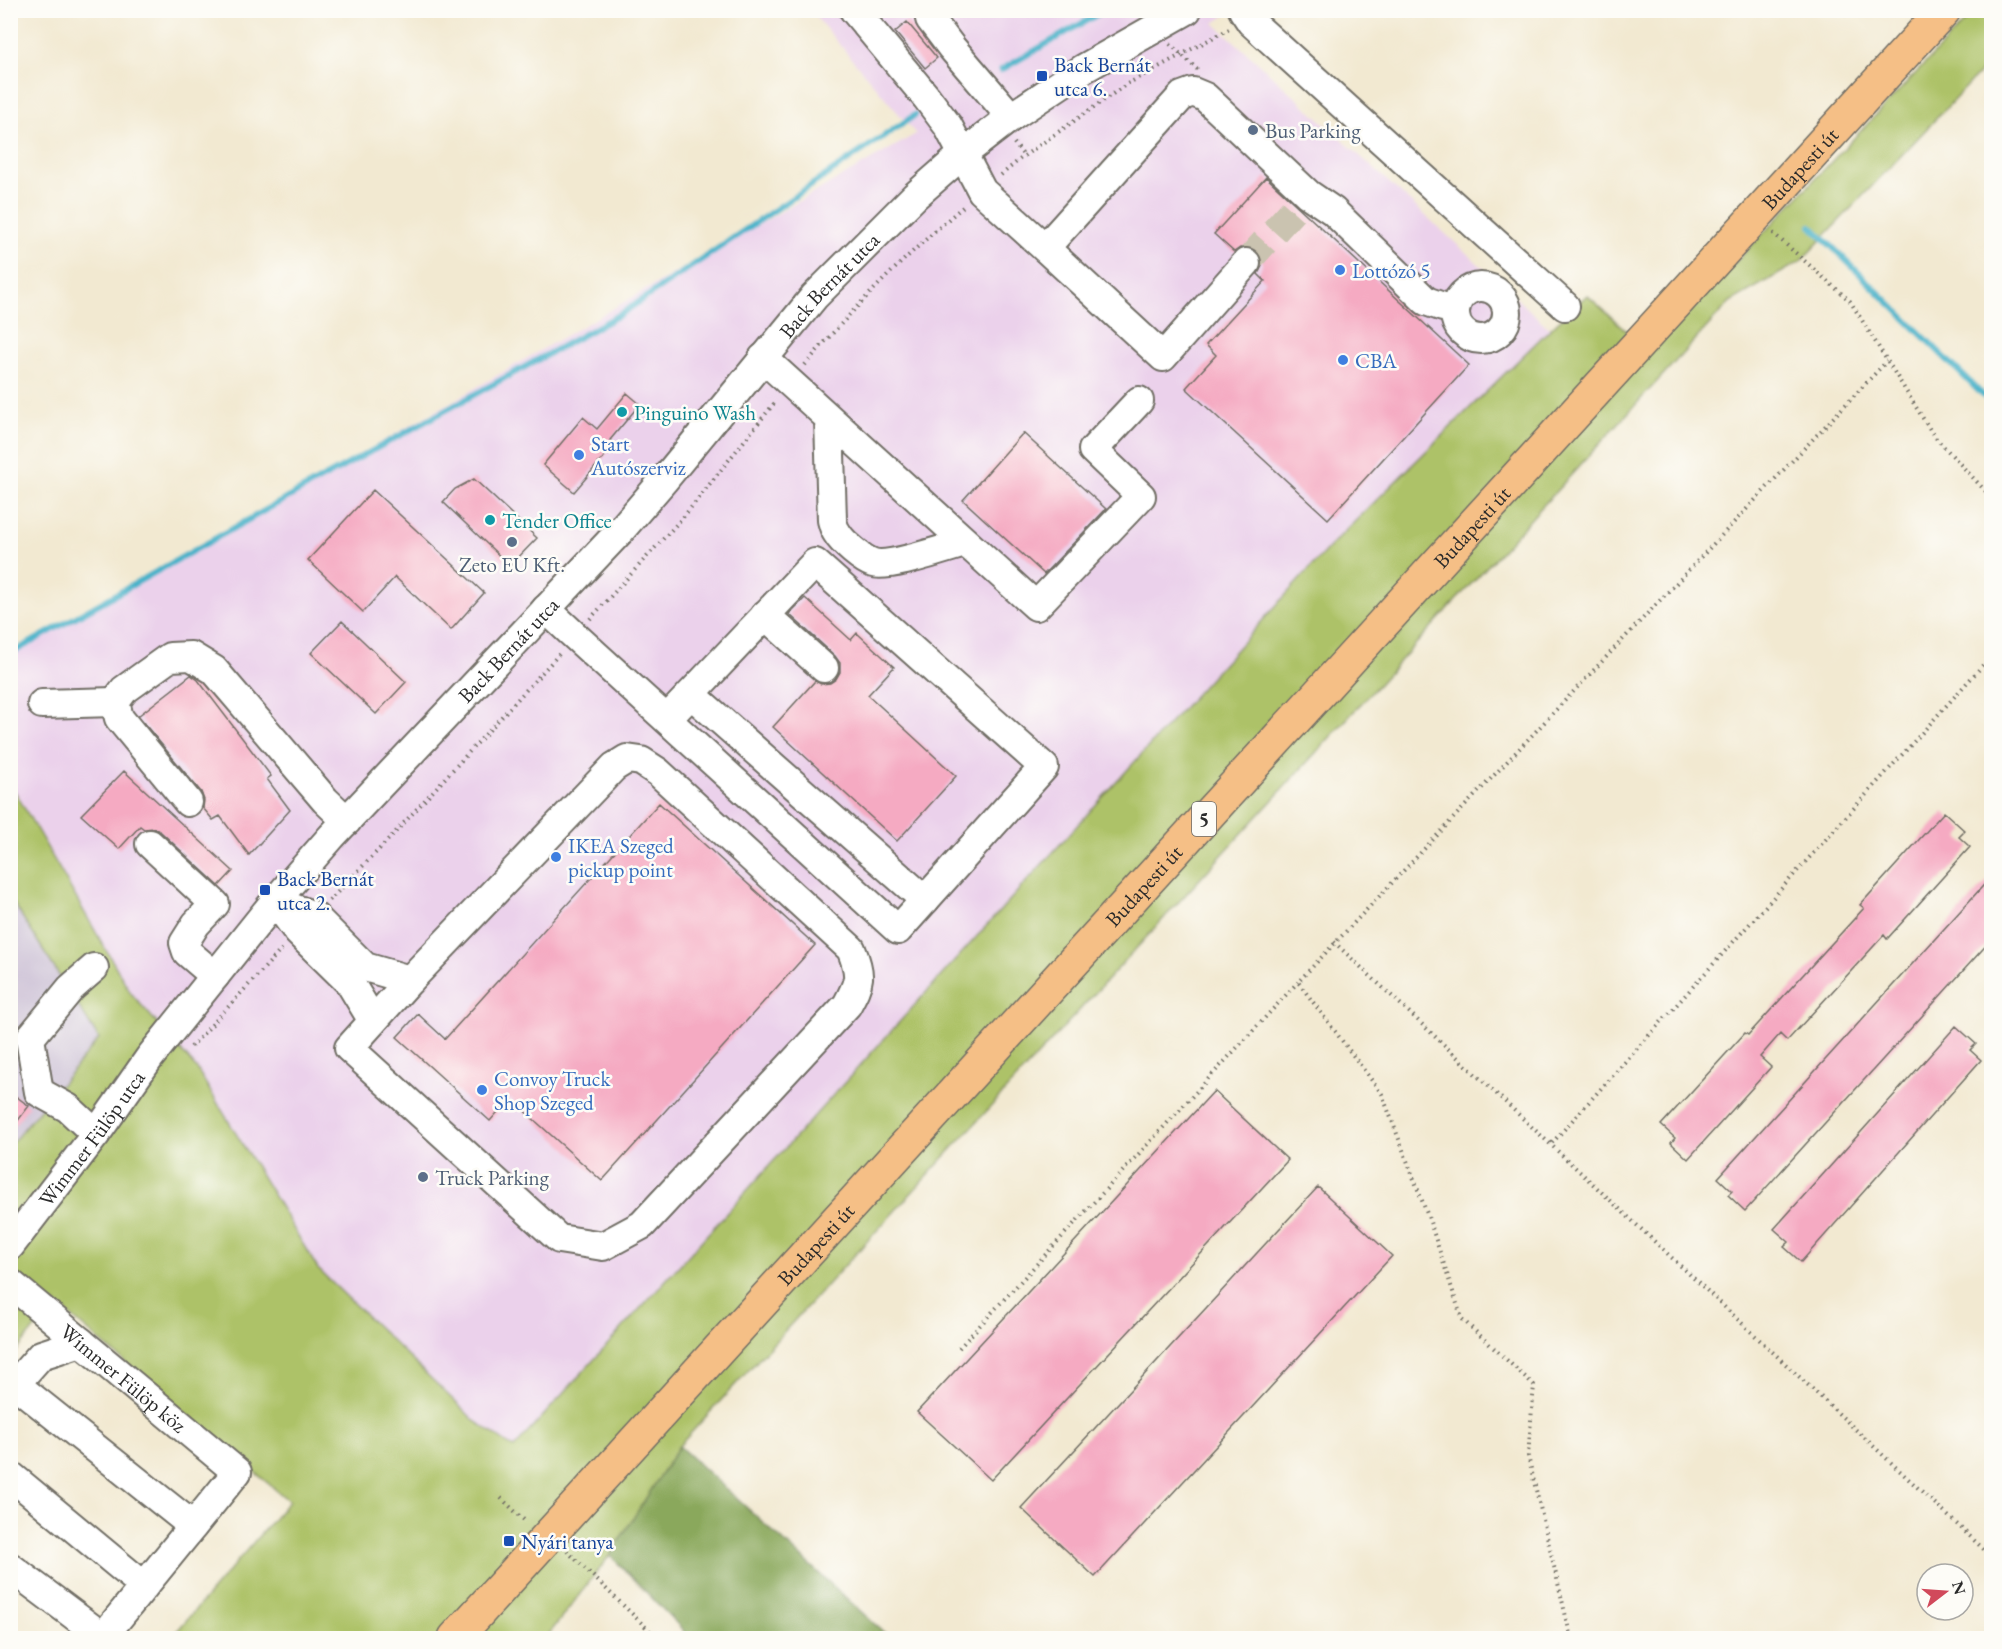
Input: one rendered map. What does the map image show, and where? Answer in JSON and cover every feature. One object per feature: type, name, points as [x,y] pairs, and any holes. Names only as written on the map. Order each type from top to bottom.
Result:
[{"type":"main road","name":"Budapesti út","points":[[460,1635],[538,1529],[1755,217],[1944,10]]},
{"type":"street","points":[[854,10],[948,126],[982,191],[1163,357],[1246,263]]},
{"type":"street","points":[[929,10],[930,19],[1011,117]]},
{"type":"street","name":"Back Bernát utca","points":[[150,1057],[275,901],[346,821],[620,531],[814,297],[868,241],[963,154],[1011,117],[1083,69],[1187,10]]},
{"type":"street","points":[[1246,14],[1565,306]]},
{"type":"street","points":[[1045,248],[1182,96],[1193,92],[1204,97],[1303,200],[1333,211],[1426,301],[1443,307],[1455,307]]},
{"type":"street","points":[[763,358],[1036,606],[1141,496],[1093,450],[1139,401]]},
{"type":"street","points":[[830,420],[832,520],[843,542],[870,563],[879,564],[965,543]]},
{"type":"street","points":[[546,609],[898,930],[1044,766],[815,563],[667,719]]},
{"type":"street","points":[[765,615],[824,668]]},
{"type":"street","points":[[115,702],[124,690],[170,657],[191,656],[214,670],[325,800],[346,821]]},
{"type":"street","points":[[691,694],[925,900]]},
{"type":"street","points":[[42,704],[115,702]]},
{"type":"street","points":[[115,702],[119,718],[188,802]]},
{"type":"street","points":[[627,759],[641,761],[658,772],[851,949],[858,965],[859,984],[847,1005],[642,1225],[603,1246],[559,1239],[349,1048],[373,1021],[614,767],[627,759]]},
{"type":"street","points":[[150,843],[215,904],[196,924],[184,943],[187,952],[215,976]]},
{"type":"street","points":[[275,901],[306,924],[357,975],[373,1021]]},
{"type":"street","points":[[94,968],[20,1031],[39,1092],[68,1108],[96,1134]]},
{"type":"street","points":[[357,975],[410,981]]},
{"type":"street","name":"Wimmer Fülöp utca","points":[[10,1246],[96,1134],[150,1057]]},
{"type":"street","name":"Wimmer Fülöp köz","points":[[10,1283],[237,1472],[193,1526]]},
{"type":"street","points":[[10,1567],[102,1638],[193,1526],[13,1387],[41,1355],[81,1342]]},
{"type":"street","points":[[10,1475],[144,1586]]},
{"type":"path","points":[[186,1052],[390,838],[575,636],[685,515],[839,325],[928,236],[1024,156],[1127,84],[1246,14]]},
{"type":"path","points":[[1755,217],[1850,301],[1934,436],[1992,498]]},
{"type":"path","points":[[959,1348],[1334,942],[1887,361]]},
{"type":"path","points":[[1552,1143],[1992,655]]},
{"type":"path","points":[[1334,942],[1552,1143],[1992,1557]]},
{"type":"path","points":[[1298,982],[1382,1094],[1429,1219],[1462,1319],[1534,1385],[1528,1456],[1572,1638]]},
{"type":"path","points":[[501,1498],[657,1638]]},
{"type":"shaded area","points":[[811,11],[1232,11],[1214,23],[1550,329],[1329,547],[514,1448],[475,1421],[318,1269],[197,1069],[131,993],[11,783],[10,656],[916,134]]},
{"type":"shaded area","points":[[11,899],[99,1039],[11,1144]]},
{"type":"green space","points":[[1975,11],[1991,11],[1991,61],[1800,262],[1730,302],[679,1446],[610,1555],[546,1638],[171,1638],[289,1501],[55,1303],[11,1358],[11,1144],[99,1039],[11,899],[10,783],[131,993],[197,1069],[318,1269],[475,1421],[514,1448],[1329,547],[1550,329],[1587,295],[1650,352]]},
{"type":"green space","points":[[679,1446],[890,1638],[688,1638],[610,1555]]},
{"type":"building","points":[[907,22],[937,58],[925,68],[895,32]]},
{"type":"building","name":"CBA","points":[[1266,177],[1469,365],[1328,519],[1186,388],[1216,355],[1206,345],[1265,281],[1258,274],[1262,266],[1262,258],[1257,251],[1249,247],[1240,248],[1234,252],[1214,234]]},
{"type":"building","name":"Start Autószerviz","points":[[627,393],[640,404],[610,440],[615,444],[574,492],[543,465],[583,417],[597,429]]},
{"type":"building","points":[[1023,433],[1106,509],[1044,574],[963,500]]},
{"type":"building","name":"Tender Office","points":[[474,479],[537,538],[510,566],[443,502],[455,489]]},
{"type":"building","points":[[373,490],[484,593],[451,630],[395,577],[363,612],[308,560]]},
{"type":"building","points":[[805,598],[851,640],[857,633],[894,667],[868,695],[956,776],[897,841],[773,727],[815,681],[821,684],[830,683],[840,672],[840,663],[835,656],[789,614]]},
{"type":"building","points":[[342,621],[406,682],[376,714],[311,653]]},
{"type":"building","points":[[191,675],[198,680],[271,776],[267,779],[290,810],[249,855],[220,816],[213,820],[203,808],[204,800],[201,792],[138,716]]},
{"type":"building","points":[[124,771],[233,871],[219,886],[154,828],[144,829],[140,826],[119,849],[81,815]]},
{"type":"building","points":[[659,803],[815,945],[602,1181],[510,1098],[490,1121],[397,1037],[418,1014],[445,1039]]},
{"type":"building","points":[[1944,812],[1965,831],[1959,837],[1970,847],[1887,939],[1884,935],[1787,1041],[1780,1034],[1760,1057],[1771,1067],[1688,1159],[1671,1143],[1675,1138],[1661,1125],[1745,1033],[1748,1035],[1864,908],[1860,905]]},
{"type":"building","points":[[1992,876],[1992,939],[1745,1211],[1728,1195],[1732,1191],[1718,1178]]},
{"type":"building","points":[[1956,1026],[1976,1044],[1970,1050],[1981,1060],[1801,1262],[1784,1247],[1789,1242],[1774,1229]]},
{"type":"building","points":[[1214,1091],[1288,1160],[991,1480],[917,1412]]},
{"type":"building","points":[[10,1092],[29,1106],[10,1131]]},
{"type":"building","points":[[1318,1187],[1392,1256],[1095,1577],[1021,1508]]},
{"type":"waterway","points":[[1001,70],[1105,10]]},
{"type":"waterway","points":[[10,654],[621,314],[915,115]]},
{"type":"waterway","points":[[1811,226],[1992,404]]},
{"type":"tunnel","points":[[1246,263],[1297,206]]},
{"type":"place","name":"Back Bernát utca 6.","points":[[1042,76]]},
{"type":"place","name":"Bus Parking","points":[[1253,130]]},
{"type":"place","name":"Lottózó 5","points":[[1340,270]]},
{"type":"place","name":"CBA","points":[[1343,360]]},
{"type":"place","name":"Pinguino Wash","points":[[622,412]]},
{"type":"place","name":"Start Autószerviz","points":[[579,455]]},
{"type":"place","name":"Tender Office","points":[[490,520]]},
{"type":"place","name":"Zeto EU Kft.","points":[[512,542]]},
{"type":"place","name":"IKEA Szeged pickup point","points":[[556,857]]},
{"type":"place","name":"Back Bernát utca 2.","points":[[265,890]]},
{"type":"place","name":"Convoy Truck Shop Szeged","points":[[482,1090]]},
{"type":"place","name":"Truck Parking","points":[[423,1177]]},
{"type":"place","name":"Nyári tanya","points":[[509,1541]]}]
